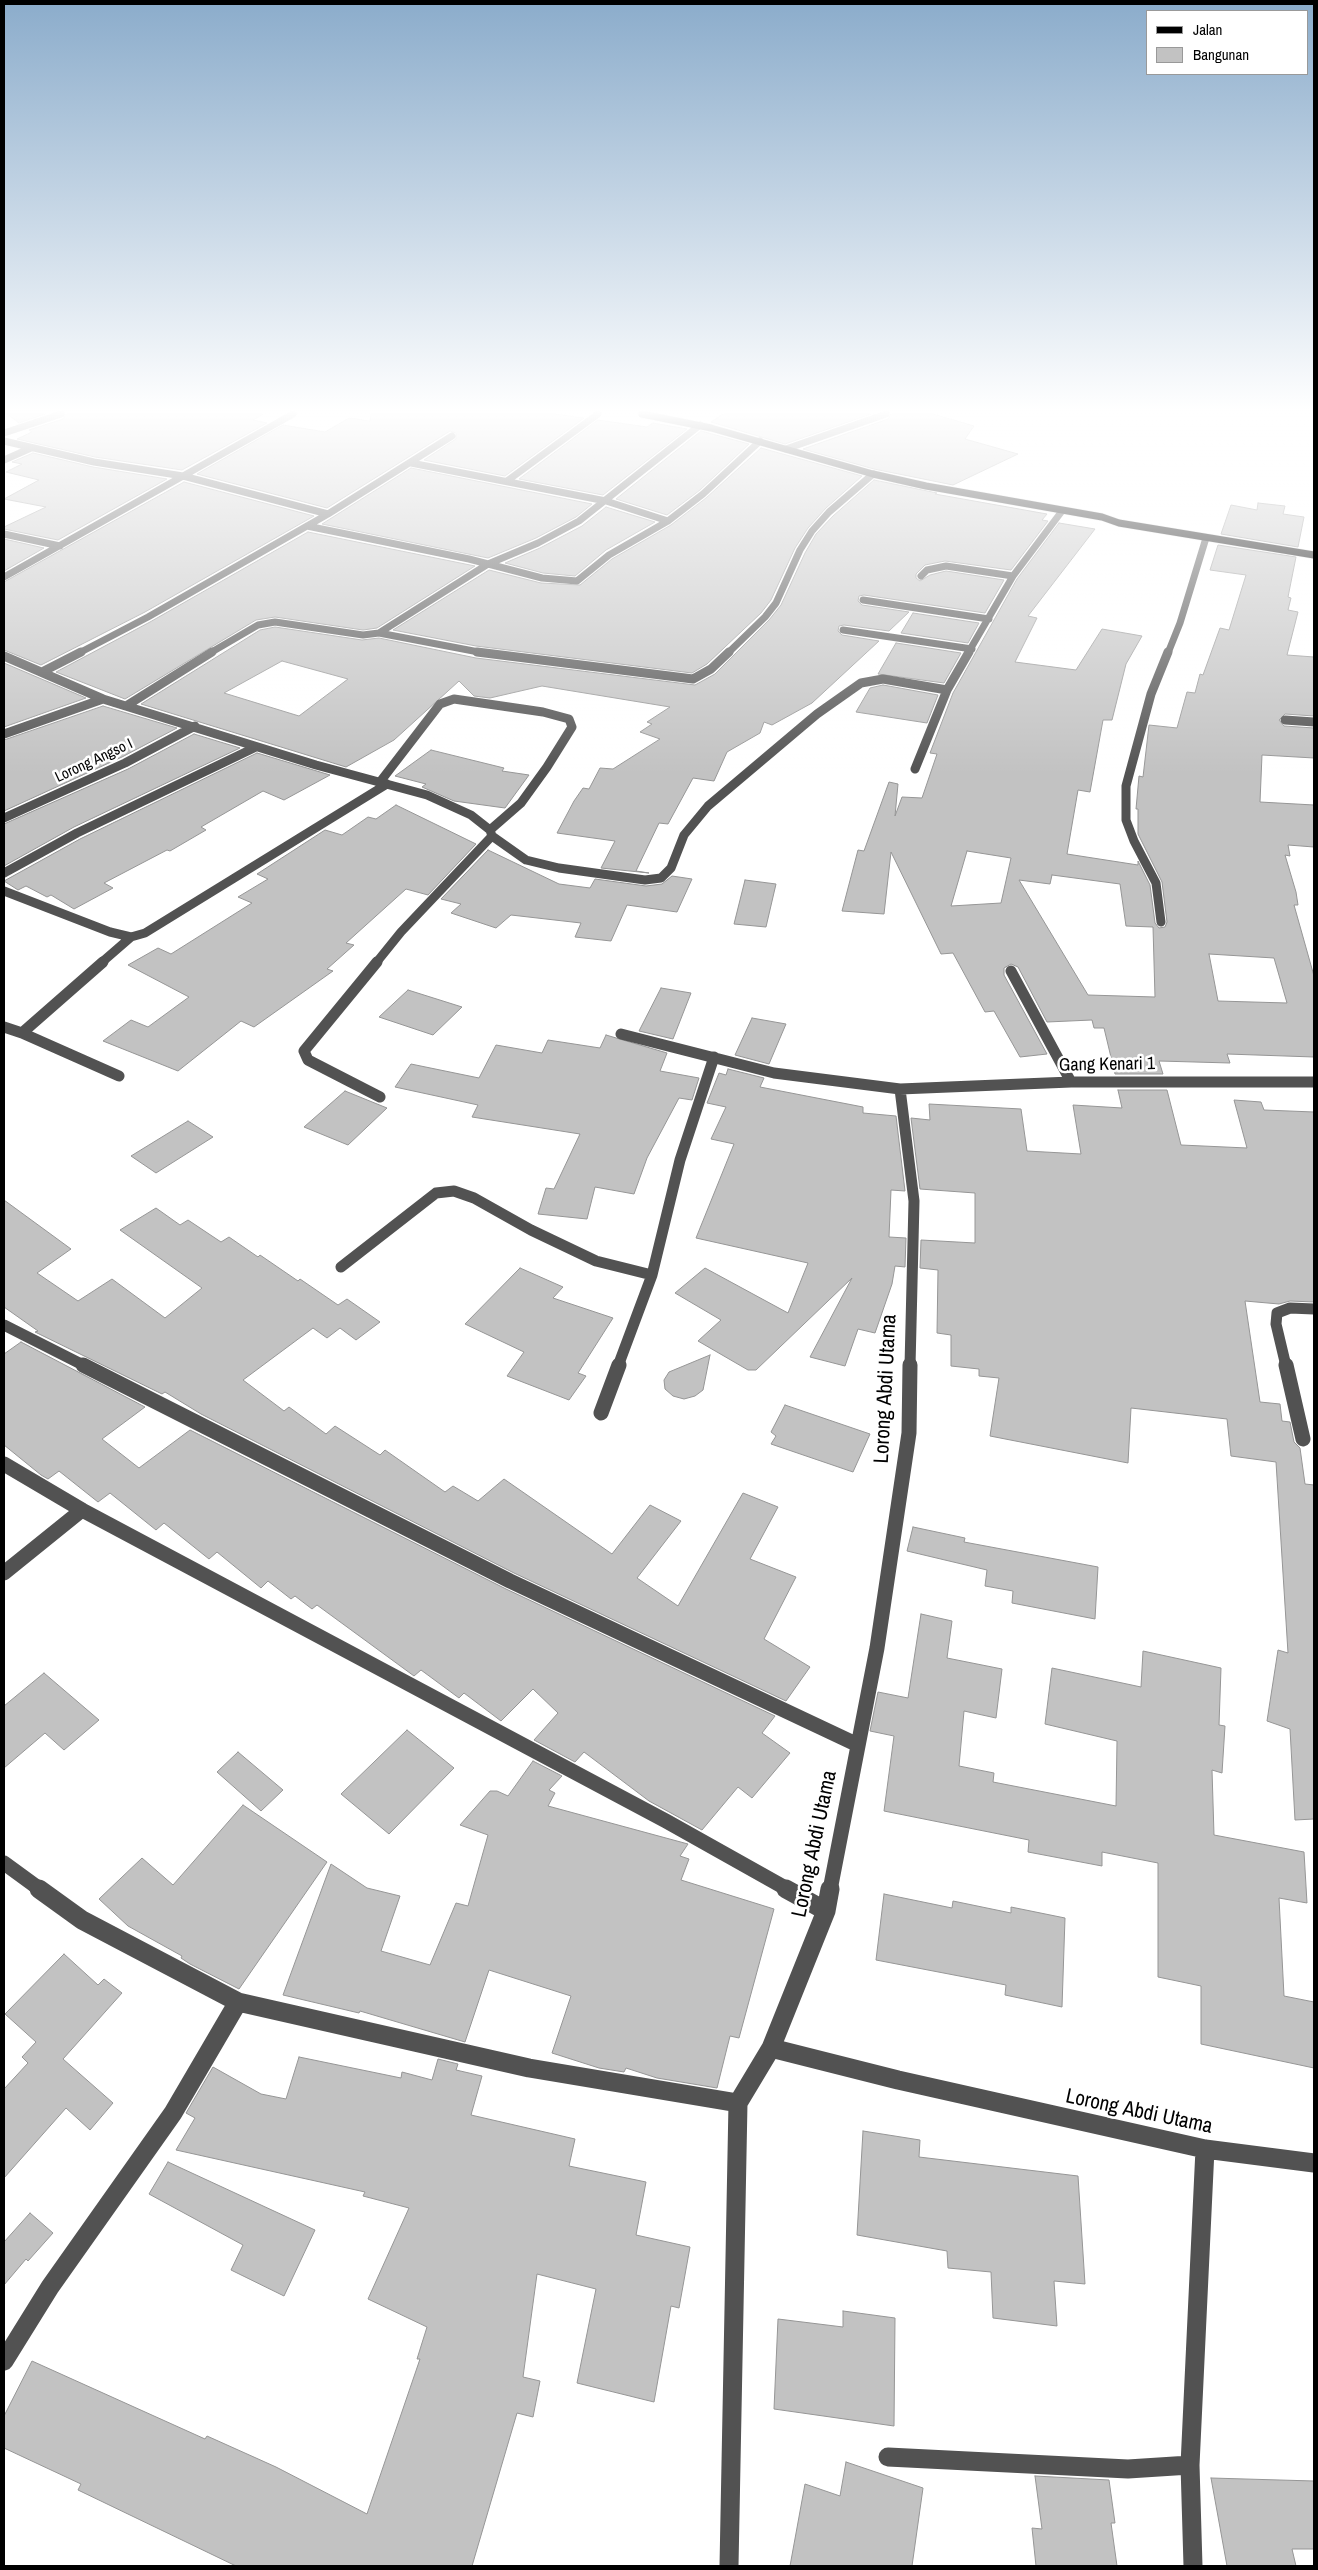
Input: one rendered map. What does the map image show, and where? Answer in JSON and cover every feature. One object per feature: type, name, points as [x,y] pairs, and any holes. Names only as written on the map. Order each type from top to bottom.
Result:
[{"type":"main road","points":[[1182,534],[1314,555]]},
{"type":"main road","points":[[1221,534],[1314,550]]},
{"type":"street","points":[[4,534],[60,546]]},
{"type":"street","points":[[4,578],[81,534]]},
{"type":"street","points":[[42,672],[148,617],[293,534]]},
{"type":"street","points":[[345,534],[488,564],[542,578],[577,581],[609,555],[646,534]]},
{"type":"street","points":[[379,633],[488,564],[555,534]]},
{"type":"street","points":[[126,706],[215,650],[258,626],[275,622],[363,635],[379,633],[489,654],[693,679],[711,669],[765,617],[776,603],[800,550],[810,534]]},
{"type":"street","points":[[915,768],[947,690],[1013,576],[1045,534]]},
{"type":"street","points":[[1160,922],[1156,883],[1134,841],[1126,820],[1126,786],[1151,694],[1180,623],[1206,538]]},
{"type":"street","points":[[921,576],[927,570],[946,566],[1013,576]]},
{"type":"street","points":[[863,600],[989,619]]},
{"type":"street","points":[[842,630],[972,649]]},
{"type":"street","points":[[4,656],[103,699],[195,726],[256,747],[427,794],[471,815],[490,833],[526,860],[559,868],[645,880],[661,878],[671,868],[684,835],[708,806],[817,714],[861,683],[883,679],[947,690]]},
{"type":"street","points":[[4,734],[103,699]]},
{"type":"street","points":[[22,1034],[131,937],[145,933],[384,783],[440,704],[454,699],[543,712],[570,718],[572,727],[547,767],[521,803],[490,833],[401,932],[304,1050],[308,1060],[380,1096]]},
{"type":"street","points":[[1285,720],[1314,722]]},
{"type":"street","name":"Lorong Angso I","points":[[4,818],[125,763],[195,726]]},
{"type":"street","points":[[4,873],[77,833],[256,747]]},
{"type":"street","points":[[4,891],[110,932],[131,937]]},
{"type":"street","points":[[1011,971],[1071,1082]]},
{"type":"street","points":[[4,1027],[119,1076]]},
{"type":"street","name":"Gang Kenari 1","points":[[621,1034],[774,1073],[900,1089],[1071,1082],[1314,1082]]},
{"type":"street","points":[[601,1413],[652,1274],[680,1160],[714,1058]]},
{"type":"street","name":"Lorong Abdi Utama","points":[[900,1089],[914,1202],[909,1433],[877,1648],[826,1911],[770,2048],[898,2080],[1205,2149],[1314,2163]]},
{"type":"street","points":[[341,1267],[436,1193],[454,1191],[474,1198],[531,1230],[596,1261],[652,1274]]},
{"type":"street","points":[[1304,1439],[1276,1324],[1277,1313],[1290,1308],[1314,1309]]},
{"type":"street","points":[[4,1325],[510,1581],[858,1745]]},
{"type":"street","points":[[4,1464],[82,1510],[666,1821],[826,1911]]},
{"type":"street","points":[[4,1573],[82,1510]]},
{"type":"street","points":[[4,1863],[82,1920],[238,2002],[529,2068],[738,2103]]},
{"type":"street","points":[[4,2361],[50,2287],[173,2113],[238,2002]]},
{"type":"street","points":[[729,2566],[738,2103],[770,2048]]},
{"type":"street","points":[[1193,2566],[1190,2465],[1205,2149]]},
{"type":"street","points":[[888,2457],[1128,2469],[1190,2465]]},
{"type":"building","points":[[28,534],[69,534],[58,540]]},
{"type":"building","points":[[91,534],[282,534],[145,612],[41,665],[4,650],[4,582]]},
{"type":"building","points":[[305,534],[317,534],[475,566],[377,628],[363,630],[275,617],[256,620],[125,699],[56,672],[150,622]]},
{"type":"building","points":[[370,534],[544,534],[488,558]]},
{"type":"building","points":[[567,534],[634,534],[606,550],[575,576],[543,573],[505,563]]},
{"type":"building","points":[[655,534],[804,534],[795,548],[771,600],[761,613],[707,664],[692,673],[476,646],[393,630],[489,570],[541,583],[580,585],[612,559]]},
{"type":"building","points":[[816,534],[1038,534],[1011,570],[945,561],[925,565],[916,574],[916,578],[920,581],[930,575],[946,571],[1004,580],[985,613],[864,595],[859,596],[858,601],[862,605],[909,612],[889,631],[839,626],[838,631],[842,635],[879,641],[812,703],[772,725],[764,722],[760,733],[727,752],[714,781],[693,778],[668,824],[659,823],[636,871],[649,873],[601,868],[615,841],[557,833],[574,801],[583,788],[589,789],[600,768],[613,769],[660,739],[640,732],[652,724],[647,722],[670,707],[542,686],[490,698],[474,696],[459,681],[394,740],[346,767],[141,704],[260,630],[275,627],[362,640],[379,638],[476,658],[695,685],[715,674],[769,620],[781,605]],"holes":[[[282,661],[348,679],[299,716],[224,693]]]},
{"type":"building","points":[[1051,534],[1091,534],[1028,616],[1037,618],[1015,662],[1076,670],[1102,629],[1142,636],[1126,664],[1112,720],[1103,720],[1090,792],[1078,790],[1067,854],[1138,865],[1138,861],[1150,885],[1155,923],[1159,928],[1165,927],[1167,922],[1162,882],[1138,834],[1138,809],[1136,809],[1139,776],[1143,777],[1149,725],[1177,728],[1187,692],[1195,693],[1200,674],[1203,675],[1220,628],[1229,630],[1246,575],[1210,570],[1218,545],[1296,557],[1288,597],[1291,598],[1288,610],[1298,612],[1287,655],[1314,657],[1314,716],[1285,714],[1279,720],[1284,726],[1314,728],[1314,758],[1262,755],[1260,802],[1314,805],[1314,847],[1288,845],[1290,856],[1285,855],[1296,892],[1298,905],[1294,905],[1314,976],[1314,1057],[1227,1054],[1230,1063],[1159,1061],[1163,1074],[1115,1074],[1104,1028],[1094,1028],[1092,1020],[1047,1022],[1018,967],[1011,964],[1004,968],[1004,975],[1047,1054],[1020,1057],[994,1011],[985,1012],[953,953],[941,954],[891,852],[884,914],[842,911],[858,850],[864,851],[889,782],[898,784],[895,816],[902,797],[922,798],[937,754],[930,753],[953,693],[1017,579]],"holes":[[[967,851],[1011,858],[1001,903],[951,906]],[[1052,875],[1120,884],[1126,926],[1153,927],[1155,997],[1088,995],[1019,880],[1050,884]],[[1209,954],[1274,958],[1287,1003],[1218,1001]]]},
{"type":"building","points":[[1221,534],[1301,534],[1298,547]]},
{"type":"building","points":[[4,539],[44,548],[4,571]]},
{"type":"building","points":[[913,613],[979,623],[968,643],[901,633]]},
{"type":"building","points":[[896,643],[961,653],[944,683],[878,674]]},
{"type":"building","points":[[4,663],[86,698],[4,727]]},
{"type":"building","points":[[883,685],[938,695],[927,723],[856,712],[870,688]]},
{"type":"building","points":[[103,706],[177,728],[122,757],[4,811],[4,740]]},
{"type":"building","points":[[194,734],[240,748],[74,827],[4,866],[4,824],[128,769]]},
{"type":"building","points":[[431,750],[504,768],[502,771],[529,775],[505,808],[454,801],[422,787],[426,784],[395,776]]},
{"type":"building","points":[[257,753],[330,775],[284,800],[263,791],[201,827],[206,830],[170,851],[167,850],[104,883],[113,888],[74,909],[51,895],[47,897],[26,886],[18,890],[4,881],[80,839]]},
{"type":"building","points":[[396,805],[476,844],[428,895],[406,889],[346,943],[354,945],[327,969],[333,971],[254,1027],[241,1021],[178,1071],[103,1041],[131,1020],[148,1027],[189,997],[128,965],[158,948],[171,954],[252,903],[238,897],[268,879],[257,874],[325,830],[342,835],[368,817],[376,819]]},
{"type":"building","points":[[488,850],[559,884],[590,888],[595,879],[646,886],[662,884],[672,876],[692,879],[677,912],[627,905],[611,941],[575,937],[581,923],[511,915],[496,928],[451,913],[461,904],[441,899]]},
{"type":"building","points":[[745,880],[776,884],[766,927],[734,924]]},
{"type":"building","points":[[661,988],[691,993],[673,1039],[639,1031]]},
{"type":"building","points":[[408,990],[462,1007],[433,1035],[379,1017]]},
{"type":"building","points":[[752,1018],[786,1024],[769,1064],[735,1055]]},
{"type":"building","points":[[606,1035],[667,1053],[660,1071],[699,1078],[692,1100],[679,1098],[647,1158],[634,1194],[595,1187],[587,1219],[538,1214],[546,1188],[554,1189],[580,1134],[472,1117],[478,1105],[395,1087],[411,1064],[479,1078],[496,1045],[542,1053],[548,1040],[600,1048]]},
{"type":"building","points":[[728,1069],[764,1078],[760,1087],[863,1107],[863,1113],[896,1116],[905,1191],[891,1190],[889,1237],[906,1238],[905,1267],[895,1266],[892,1284],[875,1333],[858,1329],[845,1366],[810,1357],[852,1278],[756,1370],[748,1370],[698,1341],[721,1320],[675,1293],[705,1268],[788,1313],[808,1263],[696,1238],[734,1144],[711,1139],[726,1107],[707,1103],[719,1073],[726,1075]]},
{"type":"building","points":[[1118,1090],[1167,1090],[1181,1145],[1247,1148],[1234,1100],[1261,1102],[1264,1110],[1314,1112],[1314,1302],[1290,1301],[1279,1304],[1245,1301],[1260,1402],[1280,1404],[1282,1421],[1290,1422],[1294,1442],[1300,1448],[1305,1484],[1314,1485],[1314,1819],[1295,1820],[1290,1729],[1267,1721],[1278,1650],[1288,1653],[1276,1462],[1231,1456],[1227,1419],[1131,1408],[1128,1463],[990,1436],[999,1378],[979,1376],[979,1369],[951,1366],[951,1335],[937,1333],[938,1270],[920,1268],[921,1240],[975,1243],[975,1193],[920,1189],[911,1118],[930,1120],[929,1104],[1021,1109],[1027,1151],[1081,1154],[1073,1105],[1122,1108]]},
{"type":"building","points":[[345,1091],[387,1108],[348,1145],[304,1127]]},
{"type":"building","points":[[188,1121],[213,1137],[156,1173],[131,1156]]},
{"type":"building","points":[[4,1200],[71,1249],[37,1273],[78,1301],[112,1279],[165,1318],[202,1288],[120,1230],[156,1208],[180,1225],[188,1220],[221,1242],[229,1237],[298,1281],[300,1279],[338,1305],[347,1299],[380,1322],[356,1340],[340,1328],[327,1338],[313,1328],[243,1380],[284,1411],[289,1407],[326,1434],[335,1426],[380,1455],[385,1450],[445,1492],[453,1486],[478,1501],[504,1479],[612,1554],[650,1505],[681,1521],[637,1578],[678,1606],[743,1493],[778,1507],[750,1559],[796,1577],[764,1639],[810,1667],[786,1701],[514,1573],[201,1414],[165,1392],[162,1394],[35,1332],[38,1331],[4,1307]]},
{"type":"building","points":[[520,1268],[563,1287],[553,1298],[613,1318],[578,1373],[586,1376],[569,1400],[507,1376],[524,1352],[465,1324]]},
{"type":"building","points":[[21,1342],[145,1407],[102,1439],[139,1468],[190,1430],[506,1589],[775,1716],[762,1733],[790,1753],[752,1798],[738,1787],[702,1830],[649,1801],[584,1752],[575,1762],[534,1740],[558,1713],[533,1689],[501,1721],[464,1693],[459,1698],[421,1670],[414,1676],[317,1605],[312,1609],[295,1596],[291,1599],[268,1581],[261,1588],[217,1552],[209,1559],[164,1523],[156,1530],[110,1493],[98,1502],[59,1471],[48,1479],[41,1475],[4,1445],[4,1354]]},
{"type":"building","points":[[710,1355],[703,1390],[695,1396],[684,1399],[673,1396],[665,1389],[664,1380],[669,1372]]},
{"type":"building","points":[[785,1405],[870,1434],[853,1472],[771,1444],[776,1436],[771,1432]]},
{"type":"building","points":[[913,1527],[965,1538],[964,1542],[1098,1567],[1095,1619],[1012,1603],[1013,1591],[985,1586],[987,1570],[907,1551]]},
{"type":"building","points":[[921,1614],[952,1621],[947,1658],[1002,1669],[996,1718],[964,1711],[959,1766],[994,1773],[993,1782],[1116,1806],[1117,1741],[1045,1724],[1052,1668],[1141,1687],[1143,1651],[1221,1668],[1219,1725],[1225,1726],[1222,1773],[1212,1770],[1214,1835],[1304,1852],[1307,1903],[1279,1898],[1284,1996],[1314,2002],[1314,2068],[1201,2044],[1201,1986],[1158,1977],[1158,1863],[1102,1852],[1102,1866],[1028,1852],[1029,1840],[884,1811],[894,1736],[870,1731],[878,1692],[908,1698]]},
{"type":"building","points":[[44,1673],[99,1720],[64,1750],[45,1733],[4,1768],[4,1706]]},
{"type":"building","points":[[407,1730],[454,1768],[389,1834],[341,1794]]},
{"type":"building","points":[[238,1752],[283,1790],[261,1811],[217,1772]]},
{"type":"building","points":[[533,1761],[562,1776],[549,1790],[555,1793],[548,1806],[688,1844],[680,1856],[689,1859],[681,1880],[774,1909],[739,2038],[730,2036],[717,2088],[657,2078],[626,2068],[624,2072],[599,2068],[552,2053],[571,1996],[489,1970],[465,2042],[360,2011],[359,2013],[283,1995],[331,1864],[367,1888],[400,1896],[381,1951],[430,1965],[456,1903],[468,1906],[488,1835],[460,1825],[490,1791],[497,1791],[508,1796]]},
{"type":"building","points":[[243,1805],[327,1862],[239,1989],[190,1964],[181,1958],[182,1956],[128,1926],[99,1899],[142,1858],[173,1885]]},
{"type":"building","points":[[884,1894],[952,1908],[953,1901],[1011,1913],[1011,1907],[1065,1918],[1062,2007],[1005,1995],[1006,1985],[876,1960]]},
{"type":"building","points":[[64,1954],[98,1985],[104,1979],[122,1993],[63,2059],[113,2103],[90,2130],[66,2108],[4,2178],[4,2089],[28,2063],[22,2057],[36,2042],[5,2014]]},
{"type":"building","points":[[299,2057],[401,2078],[402,2072],[432,2080],[438,2059],[458,2064],[456,2070],[482,2076],[471,2115],[575,2139],[569,2166],[646,2182],[636,2235],[690,2247],[679,2308],[671,2306],[654,2402],[577,2383],[596,2289],[537,2274],[523,2377],[540,2381],[533,2417],[517,2413],[472,2566],[236,2566],[78,2490],[81,2484],[4,2448],[4,2416],[32,2361],[205,2439],[207,2436],[276,2467],[367,2514],[420,2359],[417,2359],[427,2327],[368,2299],[409,2208],[363,2196],[365,2192],[176,2150],[195,2118],[186,2113],[213,2067],[261,2094],[286,2099]]},
{"type":"building","points":[[863,2131],[920,2140],[919,2157],[1078,2176],[1085,2284],[1054,2281],[1057,2326],[993,2318],[991,2272],[948,2268],[947,2251],[857,2235]]},
{"type":"building","points":[[168,2162],[315,2230],[284,2296],[231,2270],[243,2245],[149,2194]]},
{"type":"building","points":[[30,2213],[53,2233],[28,2261],[26,2259],[4,2285],[4,2242]]},
{"type":"building","points":[[843,2311],[895,2318],[894,2426],[774,2409],[778,2319],[843,2327]]},
{"type":"building","points":[[846,2462],[923,2488],[912,2566],[790,2566],[805,2484],[840,2496]]},
{"type":"building","points":[[1035,2476],[1109,2480],[1115,2523],[1111,2523],[1117,2566],[1036,2566],[1032,2528],[1042,2529]]},
{"type":"building","points":[[1211,2478],[1314,2481],[1314,2549],[1292,2549],[1296,2566],[1227,2566]]}]
